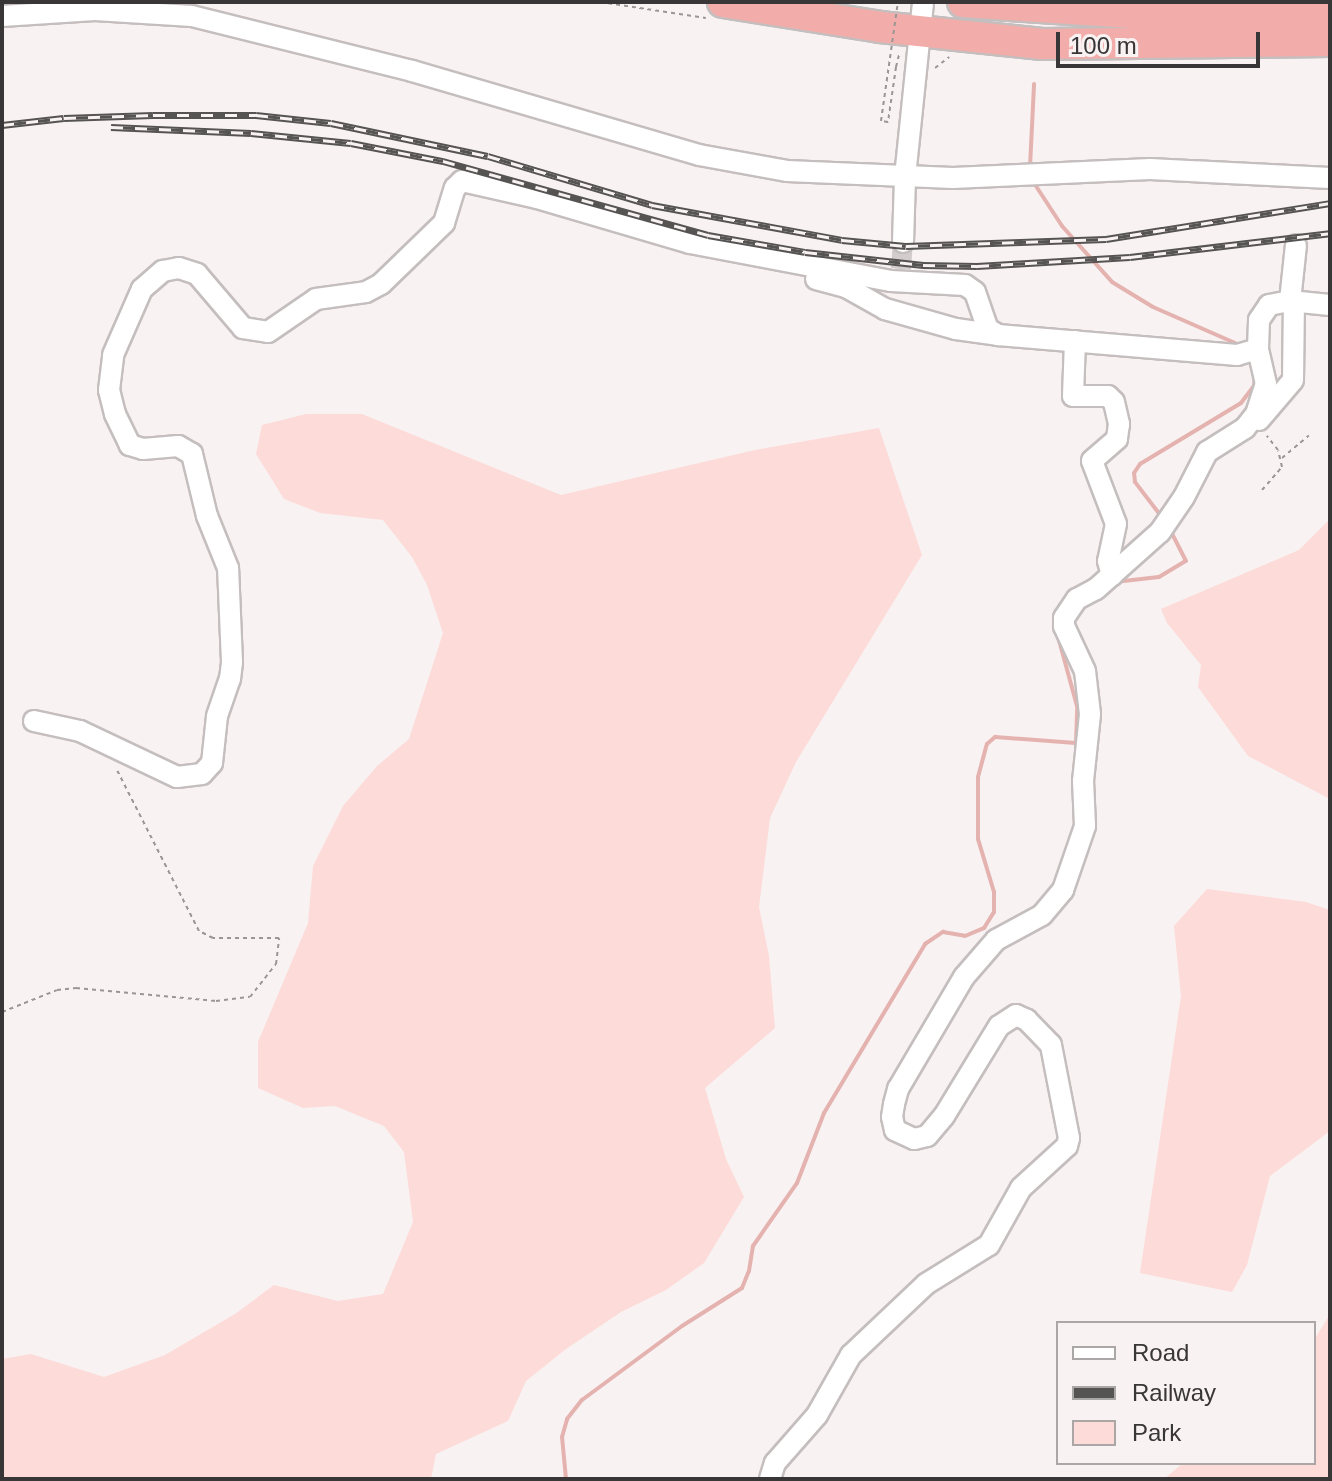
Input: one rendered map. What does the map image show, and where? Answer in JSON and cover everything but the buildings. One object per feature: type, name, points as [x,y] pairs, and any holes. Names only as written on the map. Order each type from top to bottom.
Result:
[{"type":"highway","points":[[963,2],[1163,15],[1330,15]]},
{"type":"highway","points":[[716,10],[996,41],[1091,46],[1330,41]]},
{"type":"street","points":[[2,16],[95,10],[192,16],[412,71],[699,155],[787,171],[905,177],[989,177],[1150,169],[1330,178]]},
{"type":"street","points":[[903,242],[911,32]]},
{"type":"street","points":[[34,721],[80,731],[177,777],[202,774],[212,763],[217,716],[230,679],[230,581],[203,502],[196,463],[184,448],[143,449],[130,445],[115,414],[109,390],[113,355],[142,289],[156,275],[171,269],[192,271],[202,278],[243,328],[259,333],[268,332],[316,299],[366,292],[381,284],[444,223],[455,188],[462,181],[537,198],[690,243],[965,285],[975,292],[988,329],[998,335]]},
{"type":"street","points":[[770,1479],[775,1463],[817,1415],[851,1355],[926,1284],[989,1245],[1021,1188],[1067,1146],[1069,1138],[1051,1045],[1027,1020],[1016,1015],[999,1026],[944,1116],[927,1136],[914,1139],[895,1130],[892,1117],[898,1089],[964,977],[996,940],[1042,915],[1063,890],[1085,826],[1083,781],[1090,714],[1085,671],[1064,622],[1077,599],[1112,575],[1165,525],[1207,452],[1250,425],[1287,391],[1293,380],[1292,301],[1296,245]]},
{"type":"street","points":[[806,263],[805,272],[811,278],[840,284],[885,309],[956,329],[998,335],[1250,352]]},
{"type":"street","points":[[1250,425],[1266,384],[1250,352],[1263,310],[1276,302],[1330,305]]},
{"type":"street","points":[[1075,341],[1073,396],[1108,396],[1114,402],[1119,424],[1117,439],[1092,461],[1116,524],[1108,561],[1112,575]]},
{"type":"path","points":[[600,2],[716,10]]},
{"type":"path","points":[[898,2],[881,121],[888,122],[897,56],[903,53],[911,32]]},
{"type":"path","points":[[879,42],[911,32]]},
{"type":"path","points":[[931,71],[954,55]]},
{"type":"path","points":[[1250,425],[1281,459]]},
{"type":"path","points":[[1262,490],[1280,472],[1281,459],[1309,435]]},
{"type":"path","points":[[2,1012],[57,990],[76,988],[216,1001],[250,997],[276,964],[279,938],[213,938],[199,931],[102,741]]},
{"type":"green space","points":[[306,414],[362,414],[561,495],[755,450],[879,428],[922,555],[796,762],[770,818],[759,907],[769,956],[775,1028],[705,1088],[726,1159],[744,1197],[704,1263],[666,1290],[621,1312],[566,1349],[526,1381],[508,1421],[436,1454],[431,1479],[2,1479],[2,1359],[31,1354],[104,1377],[165,1355],[235,1314],[274,1285],[338,1301],[383,1294],[413,1222],[404,1152],[384,1126],[335,1106],[303,1108],[258,1088],[258,1042],[308,923],[313,866],[343,806],[377,766],[409,739],[443,633],[427,585],[412,557],[383,520],[320,513],[284,499],[256,454],[262,425]]},
{"type":"green space","points":[[1330,519],[1330,799],[1248,756],[1198,687],[1201,665],[1167,623],[1161,609],[1299,550]]},
{"type":"green space","points":[[1207,889],[1306,902],[1330,910],[1330,1131],[1270,1176],[1247,1265],[1232,1292],[1140,1273],[1181,996],[1174,926]]},
{"type":"green space","points":[[1330,1314],[1330,1479],[1164,1479],[1181,1465],[1316,1465],[1316,1337]]},
{"type":"waterway","points":[[1030,167],[1034,84]]},
{"type":"waterway","points":[[1034,183],[1062,226],[1112,282],[1153,307],[1244,347]]},
{"type":"waterway","points":[[1161,516],[1135,482],[1134,473],[1140,464],[1241,403],[1254,386],[1255,377]]},
{"type":"waterway","points":[[1115,582],[1159,577],[1186,561],[1170,530]]},
{"type":"waterway","points":[[566,1479],[562,1437],[567,1419],[582,1400],[682,1326],[742,1288],[749,1271],[753,1246],[797,1183],[824,1113],[925,944],[943,932],[965,936],[984,928],[994,912],[994,892],[978,839],[978,777],[987,744],[995,737],[1076,743],[1077,706],[1057,633]]},
{"type":"tunnel","points":[[901,269],[903,242]]},
{"type":"railway","points":[[2,125],[64,118],[153,115],[256,115],[331,123],[488,156],[652,205],[842,240],[906,246],[1106,239],[1330,203]]},
{"type":"railway","points":[[111,127],[251,133],[351,143],[443,161],[708,235],[805,252],[923,265],[977,266],[1130,257],[1330,233]]}]
